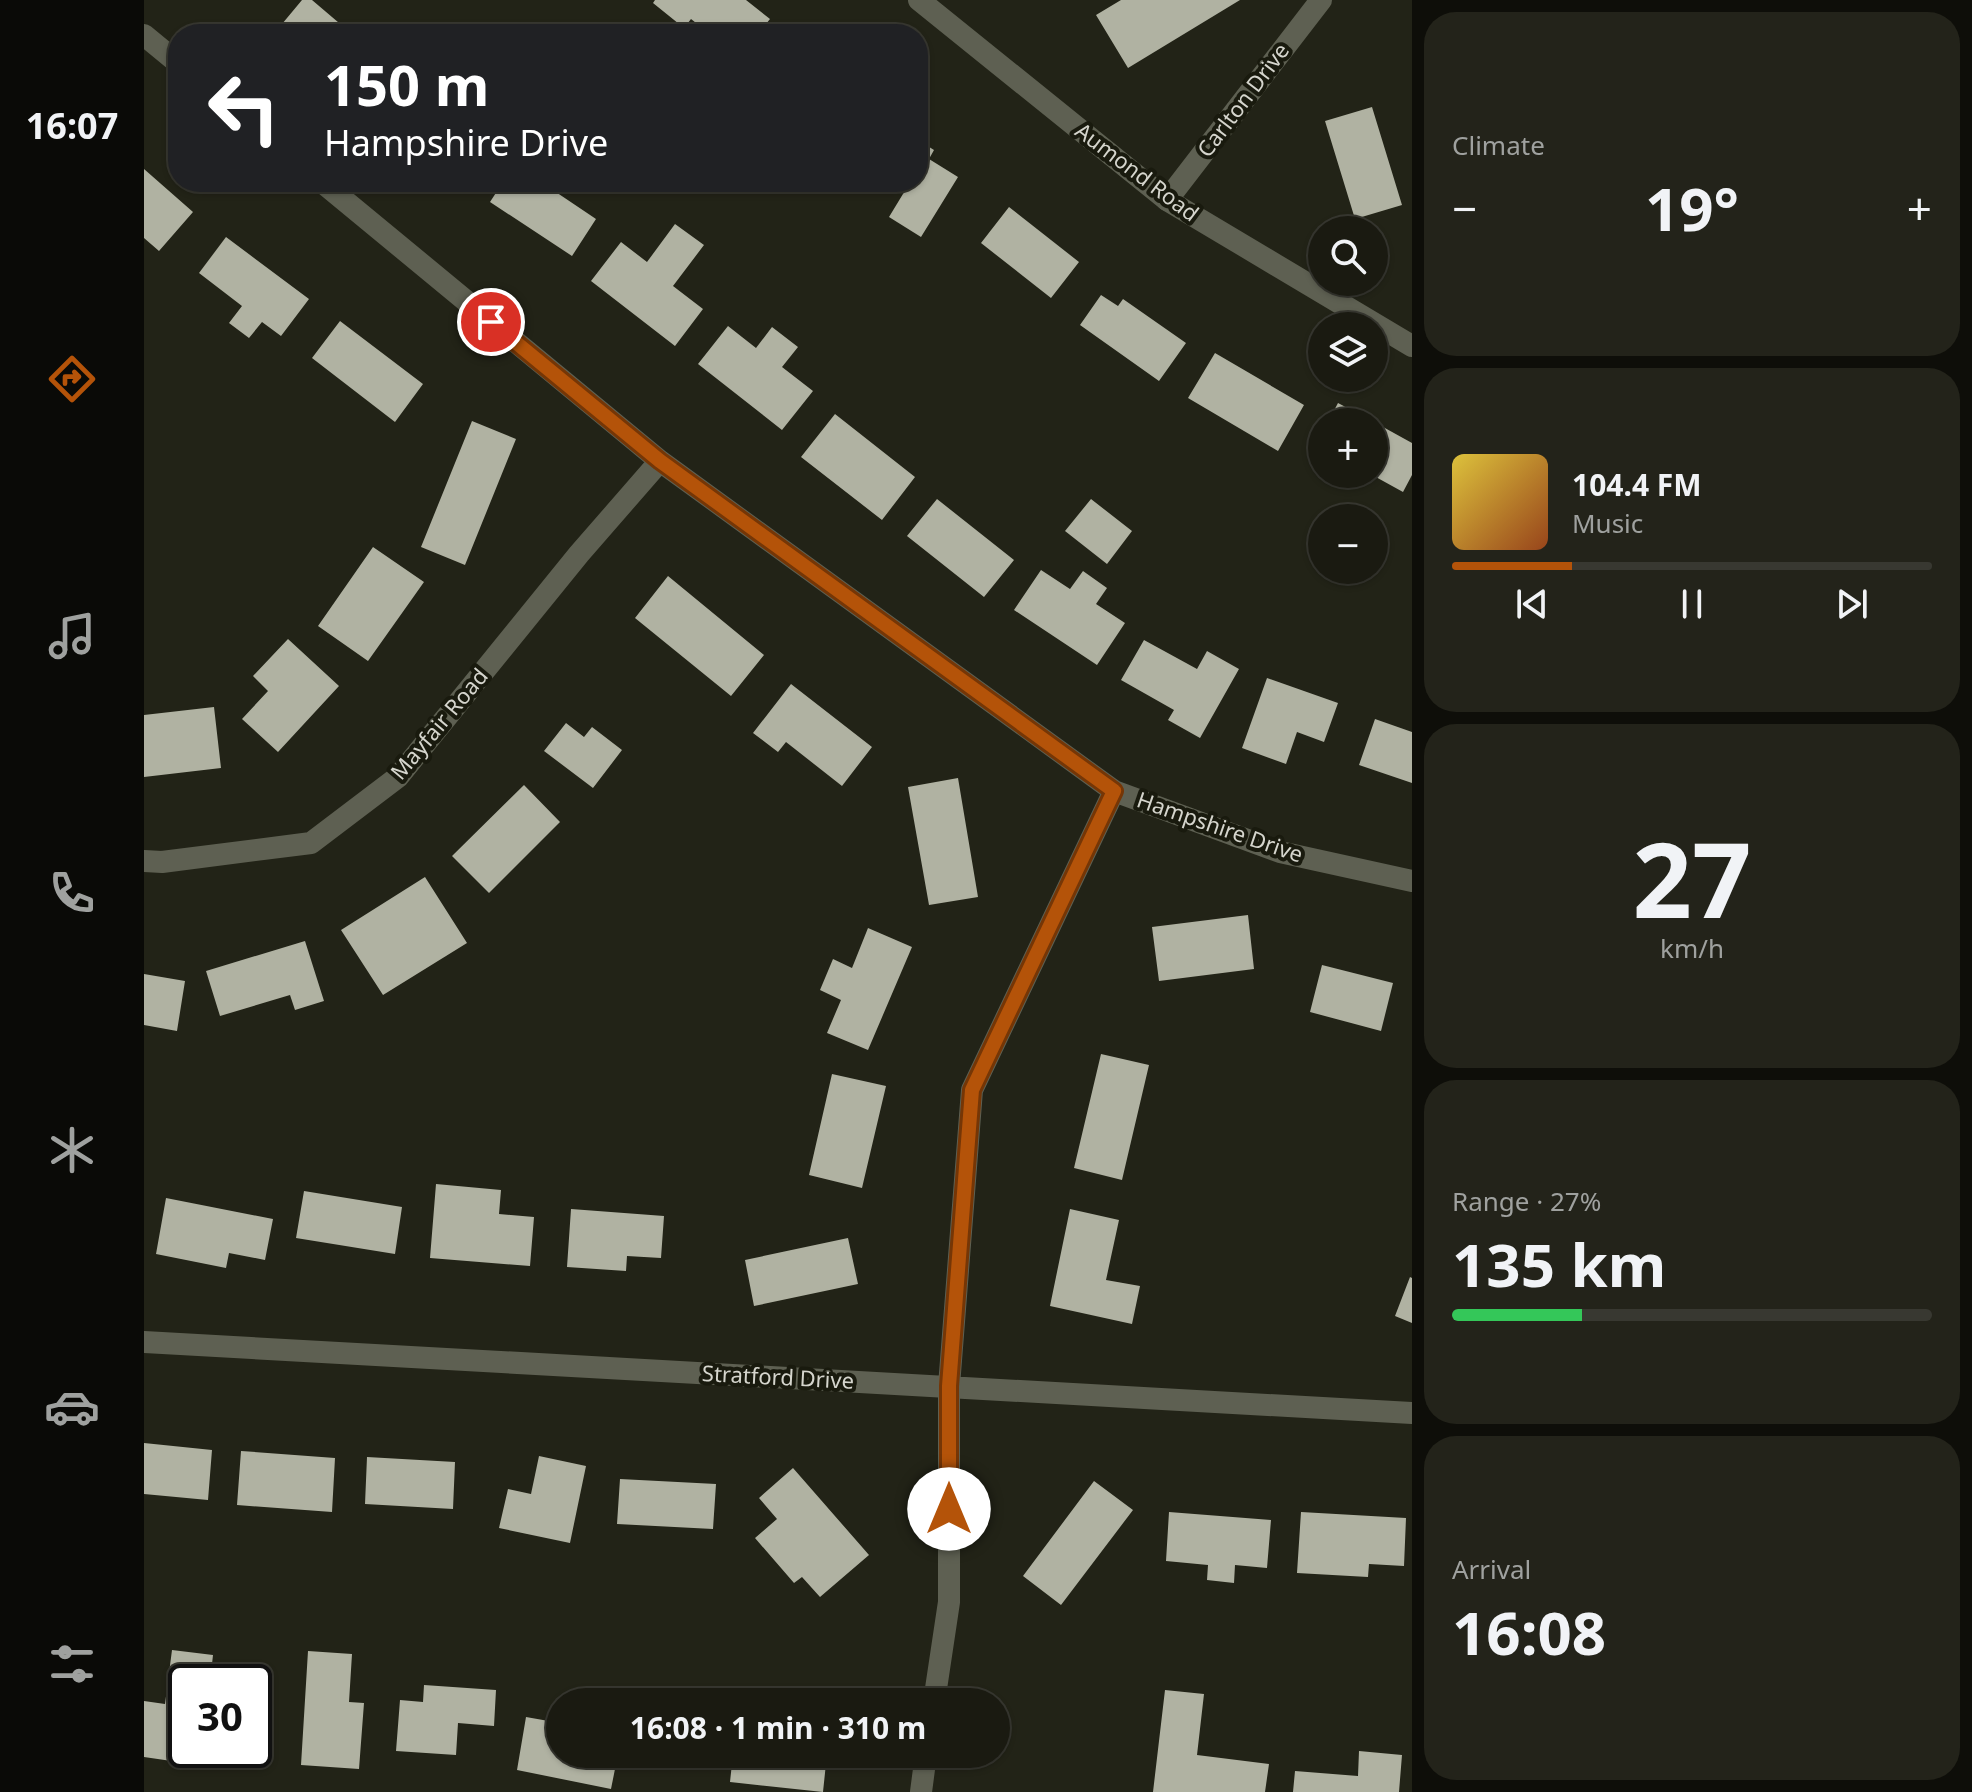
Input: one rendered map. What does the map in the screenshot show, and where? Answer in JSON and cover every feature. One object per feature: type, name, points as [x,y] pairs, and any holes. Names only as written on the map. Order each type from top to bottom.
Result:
[{"type":"street","name":"Aumond Road","points":[[919,0],[1167,200],[1412,346]]},
{"type":"street","name":"Carlton Drive","points":[[1167,200],[1321,0]]},
{"type":"street","points":[[144,35],[168,55]]},
{"type":"street","name":"Hampshire Drive","points":[[334,192],[660,461],[1114,791],[1280,852],[1412,881]]},
{"type":"street","name":"Mayfair Road","points":[[144,861],[162,862],[311,843],[398,777],[579,554],[660,461]]},
{"type":"street","points":[[936,1688],[949,1602],[949,1386],[972,1090],[1114,791]]},
{"type":"street","name":"Stratford Drive","points":[[144,1342],[1412,1413]]},
{"type":"street","points":[[921,1792],[924,1768]]},
{"type":"building","points":[[302,0],[312,0],[340,24],[282,24]]},
{"type":"building","points":[[655,0],[746,0],[770,19],[766,24],[697,24],[691,19],[687,24],[679,24],[653,3]]},
{"type":"building","points":[[1121,0],[1240,0],[1128,68],[1096,15]]},
{"type":"building","points":[[1372,107],[1402,205],[1365,216],[1354,216],[1325,121]]},
{"type":"building","points":[[928,146],[934,150],[929,159],[958,177],[921,237],[889,217],[904,192],[928,192]]},
{"type":"building","points":[[144,169],[193,212],[159,251],[144,238]]},
{"type":"building","points":[[496,192],[556,192],[596,219],[572,256],[490,202]]},
{"type":"building","points":[[1009,207],[1079,262],[1051,298],[981,243]]},
{"type":"building","points":[[675,224],[704,245],[673,286],[703,309],[675,346],[591,281],[621,242],[647,262]]},
{"type":"building","points":[[226,237],[309,299],[281,336],[262,322],[249,338],[229,323],[242,306],[199,273]]},
{"type":"building","points":[[1101,295],[1118,306],[1123,299],[1186,343],[1159,381],[1080,325]]},
{"type":"building","points":[[340,321],[423,384],[395,422],[312,358]]},
{"type":"building","points":[[728,326],[756,348],[772,327],[798,347],[782,367],[813,391],[782,430],[698,364]]},
{"type":"building","points":[[1215,353],[1304,405],[1278,451],[1188,398]]},
{"type":"building","points":[[835,414],[915,477],[882,520],[801,457]]},
{"type":"building","points":[[472,421],[516,439],[465,565],[421,547]]},
{"type":"building","points":[[1388,430],[1412,443],[1412,475],[1403,492],[1388,484]]},
{"type":"building","points":[[937,499],[1014,560],[984,597],[907,536]]},
{"type":"building","points":[[1091,499],[1132,531],[1107,564],[1065,531]]},
{"type":"building","points":[[373,547],[424,582],[368,661],[318,626]]},
{"type":"building","points":[[1041,570],[1070,589],[1083,571],[1107,588],[1096,604],[1125,623],[1097,665],[1014,610]]},
{"type":"building","points":[[668,576],[764,655],[731,696],[635,618]]},
{"type":"building","points":[[288,639],[339,686],[278,752],[242,719],[268,691],[253,676]]},
{"type":"building","points":[[1144,640],[1197,669],[1207,651],[1239,669],[1200,738],[1168,720],[1174,710],[1121,680]]},
{"type":"building","points":[[1267,678],[1338,703],[1324,742],[1297,732],[1286,764],[1242,748]]},
{"type":"building","points":[[791,684],[872,747],[842,786],[786,742],[778,752],[753,733]]},
{"type":"building","points":[[214,707],[221,768],[144,777],[144,715]]},
{"type":"building","points":[[1375,719],[1412,732],[1412,783],[1359,765]]},
{"type":"building","points":[[566,723],[584,737],[592,727],[622,750],[593,788],[544,751]]},
{"type":"building","points":[[958,778],[978,897],[929,905],[908,787]]},
{"type":"building","points":[[524,785],[560,822],[489,893],[452,856]]},
{"type":"building","points":[[425,877],[467,943],[383,995],[341,930]]},
{"type":"building","points":[[1248,915],[1254,969],[1159,981],[1152,927]]},
{"type":"building","points":[[868,928],[912,947],[868,1050],[827,1033],[841,1000],[820,990],[833,959],[852,968]]},
{"type":"building","points":[[305,941],[324,1001],[295,1010],[290,995],[220,1016],[206,971]]},
{"type":"building","points":[[1322,965],[1393,983],[1381,1031],[1310,1012]]},
{"type":"building","points":[[144,974],[185,981],[177,1031],[144,1025]]},
{"type":"building","points":[[1101,1054],[1149,1065],[1122,1180],[1074,1168]]},
{"type":"building","points":[[832,1074],[886,1086],[862,1188],[809,1175]]},
{"type":"building","points":[[436,1184],[501,1190],[499,1214],[534,1217],[530,1266],[430,1258]]},
{"type":"building","points":[[304,1191],[402,1207],[395,1254],[296,1238]]},
{"type":"building","points":[[166,1198],[273,1219],[265,1260],[229,1253],[226,1268],[156,1254]]},
{"type":"building","points":[[571,1209],[664,1216],[661,1258],[627,1256],[626,1271],[567,1267]]},
{"type":"building","points":[[1070,1209],[1119,1220],[1106,1280],[1140,1286],[1132,1324],[1050,1306]]},
{"type":"building","points":[[848,1238],[858,1284],[754,1306],[745,1260]]},
{"type":"building","points":[[1412,1278],[1412,1323],[1395,1316]]},
{"type":"building","points":[[144,1443],[212,1450],[208,1500],[144,1494]]},
{"type":"building","points":[[241,1451],[335,1458],[332,1512],[237,1505]]},
{"type":"building","points":[[539,1456],[586,1466],[570,1543],[499,1528],[508,1489],[531,1494]]},
{"type":"building","points":[[367,1457],[455,1462],[453,1509],[365,1504]]},
{"type":"building","points":[[793,1468],[869,1555],[820,1597],[802,1577],[794,1583],[755,1538],[777,1519],[759,1498]]},
{"type":"building","points":[[620,1479],[716,1484],[713,1529],[617,1524]]},
{"type":"building","points":[[1094,1481],[1133,1510],[1061,1605],[1023,1576]]},
{"type":"building","points":[[1169,1512],[1271,1520],[1267,1568],[1235,1565],[1234,1583],[1207,1580],[1208,1565],[1166,1561]]},
{"type":"building","points":[[1301,1512],[1406,1518],[1404,1566],[1369,1564],[1368,1577],[1297,1573]]},
{"type":"building","points":[[172,1650],[213,1655],[212,1664],[170,1664]]},
{"type":"building","points":[[308,1651],[352,1654],[349,1702],[364,1703],[359,1769],[301,1765]]},
{"type":"building","points":[[168,1681],[168,1760],[144,1757],[144,1701],[165,1704]]},
{"type":"building","points":[[424,1685],[496,1690],[494,1726],[458,1723],[456,1755],[396,1751],[400,1700],[423,1702]]},
{"type":"building","points":[[1165,1690],[1204,1694],[1197,1755],[1269,1764],[1265,1792],[1153,1792]]},
{"type":"building","points":[[526,1717],[546,1721],[546,1768],[615,1768],[611,1789],[517,1770]]},
{"type":"building","points":[[1359,1751],[1402,1755],[1399,1792],[1293,1792],[1295,1771],[1358,1776]]},
{"type":"building","points":[[732,1768],[826,1768],[823,1792],[730,1782]]},
{"type":"route","points":[[491,322],[660,461],[1114,791],[972,1090],[949,1386],[949,1509]]}]
